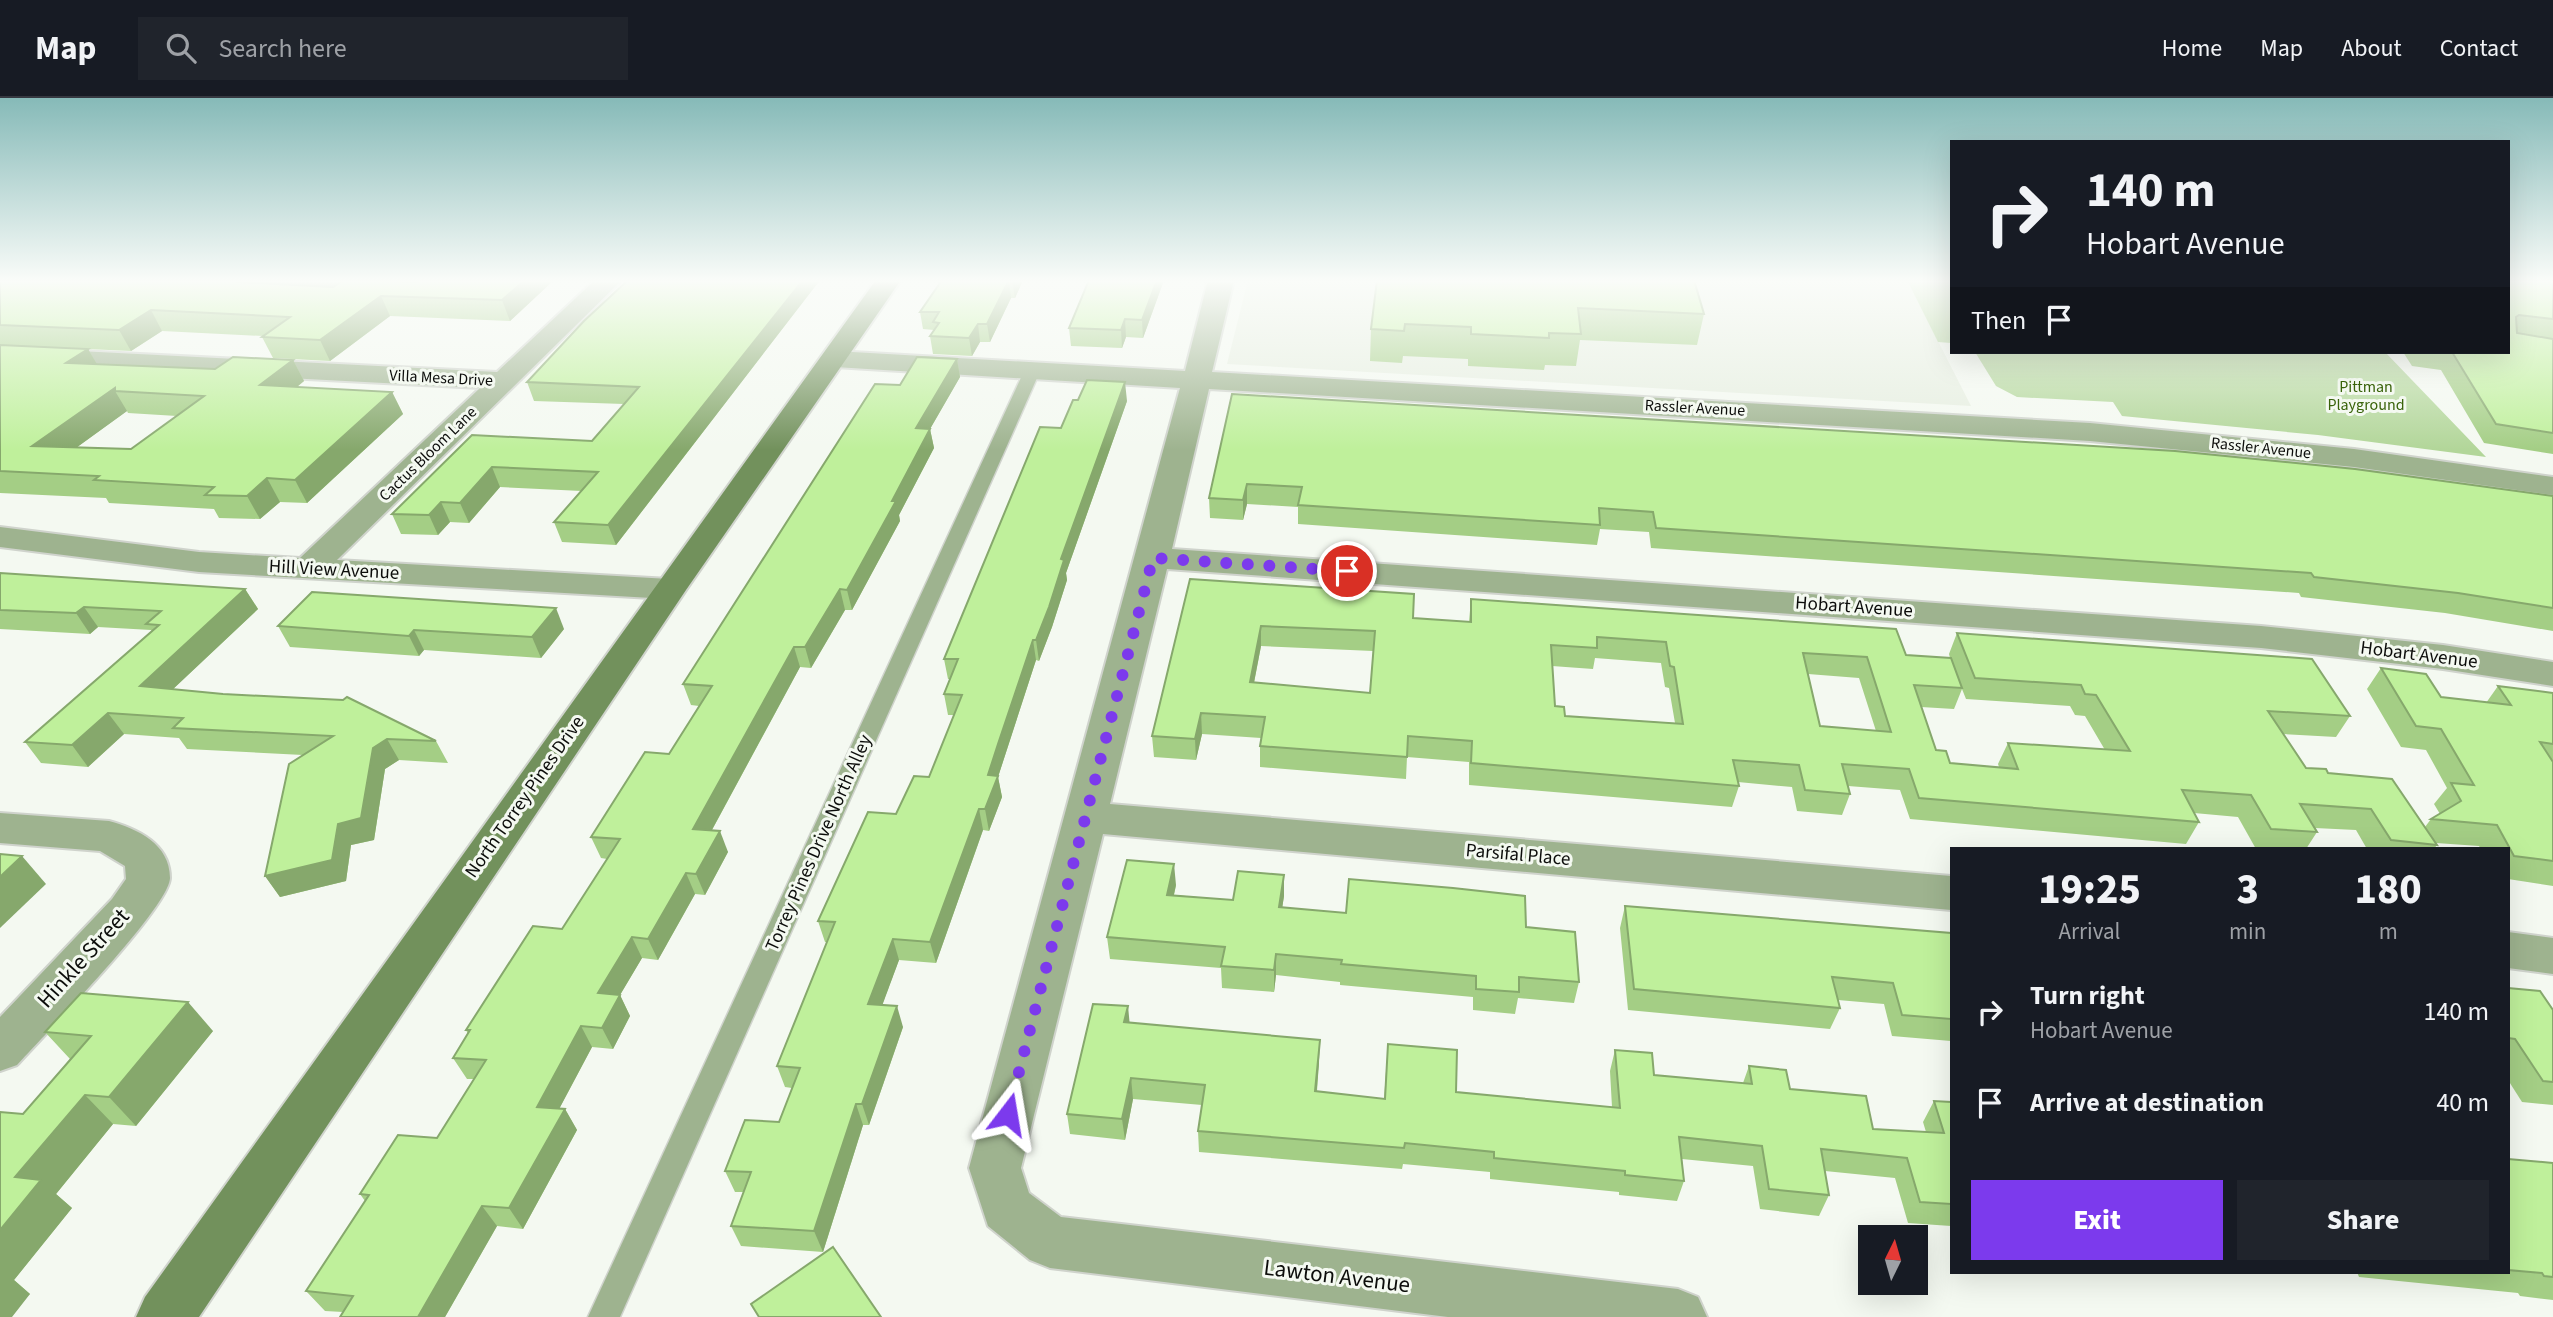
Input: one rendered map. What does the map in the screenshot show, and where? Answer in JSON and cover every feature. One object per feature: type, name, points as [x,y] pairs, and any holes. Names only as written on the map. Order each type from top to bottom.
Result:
[{"type":"main road","name":"North Torrey Pines Drive","points":[[165,1317],[669,589],[850,337]]},
{"type":"street","name":"Cactus Bloom Lane","points":[[308,569],[550,337]]},
{"type":"street","points":[[1084,817],[1153,558],[1206,337]]},
{"type":"street","name":"Villa Mesa Drive","points":[[0,355],[504,382]]},
{"type":"street","name":"Rassler Avenue","points":[[835,359],[2090,432],[2354,458],[2553,486]]},
{"type":"street","name":"Hill View Avenue","points":[[0,537],[199,562],[669,589]]},
{"type":"street","name":"Hobart Avenue","points":[[1153,558],[2262,636],[2443,657],[2553,674]]},
{"type":"street","name":"Parsifal Place","points":[[1084,817],[1950,893]]},
{"type":"street","name":"Lawton Avenue","points":[[1084,817],[995,1168],[1007,1208],[1050,1242],[1678,1317]]},
{"type":"street","name":"Hinkle Street","points":[[0,828],[109,836],[146,858],[148,881],[128,911],[0,1050]]},
{"type":"street","points":[[2510,950],[2553,956]]},
{"type":"lane","name":"Torrey Pines Drive North Alley","points":[[604,1317],[1033,369]]},
{"type":"shaded area","points":[[1234,337],[1936,337],[1971,406],[1227,364]]},
{"type":"green space","points":[[1935,337],[1950,337],[1950,343],[1938,342]]},
{"type":"green space","name":"Pittman Playground","points":[[1976,354],[2387,354],[2486,457],[2318,435],[2122,416],[2113,402],[2017,397],[1996,386]]},
{"type":"building","points":[[262,337],[324,337],[320,340]]},
{"type":"building","points":[[569,337],[758,337],[608,525],[554,522],[598,472],[492,467],[460,503],[441,502],[429,515],[392,514],[472,435],[592,441],[639,387],[527,382]]},
{"type":"building","points":[[2510,337],[2553,339],[2553,433],[2496,424],[2453,354],[2510,354]]},
{"type":"building","points":[[0,345],[88,349],[66,363],[215,369],[233,357],[293,360],[260,385],[392,392],[295,480],[267,478],[247,496],[205,495],[214,487],[94,480],[99,476],[0,471]],"holes":[[[115,388],[115,391],[204,396],[131,449],[32,446]]]},
{"type":"building","points":[[917,357],[957,359],[916,428],[930,429],[892,501],[896,501],[847,590],[840,589],[805,647],[794,647],[693,829],[720,831],[696,874],[686,873],[648,939],[632,937],[598,993],[620,995],[602,1028],[581,1026],[537,1107],[565,1109],[509,1208],[482,1206],[418,1317],[340,1317],[353,1296],[306,1291],[369,1195],[360,1194],[398,1135],[437,1138],[486,1060],[453,1058],[470,1030],[466,1030],[533,926],[562,929],[620,839],[591,837],[645,752],[669,754],[712,686],[683,684],[875,384],[900,385]]},
{"type":"building","points":[[1087,380],[1125,382],[1061,559],[1064,560],[1049,607],[1036,640],[1033,640],[998,744],[988,775],[998,776],[985,809],[979,809],[930,942],[893,939],[868,1004],[897,1006],[862,1104],[856,1104],[814,1231],[731,1226],[751,1172],[725,1171],[745,1120],[779,1122],[800,1068],[777,1066],[835,922],[818,921],[868,812],[896,814],[914,776],[929,777],[962,695],[944,694],[958,659],[944,659],[1040,427],[1061,428],[1073,400],[1078,400]]},
{"type":"building","points":[[1232,394],[2175,451],[2355,469],[2553,496],[2553,608],[2458,593],[2314,577],[2311,573],[1656,528],[1653,512],[1599,508],[1600,525],[1298,505],[1302,487],[1247,484],[1243,500],[1209,498]]},
{"type":"building","points":[[0,573],[245,589],[140,686],[223,694],[343,700],[347,697],[436,741],[387,739],[373,748],[361,818],[338,824],[332,860],[265,876],[289,764],[333,736],[173,728],[183,718],[108,713],[72,745],[25,742],[159,625],[146,624],[161,611],[84,607],[76,613],[0,610]]},
{"type":"building","points":[[1190,579],[1414,594],[1413,618],[1471,622],[1471,599],[1896,629],[1906,655],[1951,658],[1962,688],[1914,685],[1936,750],[1946,751],[1950,763],[2018,769],[2008,743],[2130,751],[2096,695],[2085,694],[2081,685],[1975,678],[1957,633],[2312,659],[2350,716],[2268,711],[2306,768],[2326,769],[2328,773],[2392,779],[2437,845],[2391,840],[2371,809],[2300,804],[2317,832],[2271,829],[2251,795],[2182,790],[2199,822],[1919,798],[1909,769],[1842,764],[1850,794],[1805,790],[1799,765],[1733,760],[1739,786],[1471,763],[1472,741],[1408,736],[1407,757],[1260,746],[1265,717],[1201,713],[1195,739],[1152,736]],"holes":[[[1261,626],[1375,631],[1370,693],[1250,682]],[[1597,637],[1666,642],[1670,666],[1674,667],[1683,724],[1565,716],[1564,707],[1555,706],[1551,645],[1597,648]],[[1803,653],[1867,657],[1891,732],[1820,726]]]},
{"type":"building","points":[[312,592],[556,608],[532,637],[414,630],[409,636],[278,626]]},
{"type":"building","points":[[2381,668],[2426,674],[2441,697],[2511,705],[2498,686],[2553,693],[2553,744],[2540,742],[2553,762],[2553,861],[2514,856],[2497,825],[2431,819],[2461,801],[2451,783],[2474,785],[2441,729],[2416,726]]},
{"type":"building","points":[[0,854],[22,856],[0,877]]},
{"type":"building","points":[[1127,860],[1174,864],[1167,895],[1233,900],[1238,871],[1284,875],[1279,907],[1346,913],[1349,879],[1525,896],[1526,927],[1575,932],[1579,982],[1519,977],[1519,992],[1476,989],[1476,976],[1341,964],[1342,960],[1276,954],[1274,970],[1221,966],[1225,947],[1107,937]]},
{"type":"building","points":[[1625,906],[1950,933],[1950,1019],[1902,1015],[1893,983],[1832,977],[1840,1008],[1634,989]]},
{"type":"building","points":[[2510,988],[2540,991],[2553,1010],[2553,1082],[2543,1081],[2515,1039],[2510,1038]]},
{"type":"building","points":[[81,993],[188,1002],[109,1097],[85,1095],[15,1177],[41,1180],[0,1230],[0,1112],[23,1114],[91,1036],[45,1032]]},
{"type":"building","points":[[1093,1004],[1128,1006],[1124,1022],[1320,1040],[1315,1091],[1385,1099],[1388,1044],[1457,1050],[1456,1092],[1620,1108],[1615,1050],[1652,1053],[1654,1075],[1752,1084],[1749,1066],[1786,1070],[1790,1089],[1866,1096],[1873,1129],[1944,1133],[1934,1101],[1950,1102],[1950,1204],[1920,1202],[1907,1158],[1821,1149],[1829,1195],[1769,1189],[1762,1146],[1679,1137],[1684,1181],[1625,1175],[1625,1171],[1494,1158],[1494,1152],[1405,1143],[1404,1148],[1198,1131],[1205,1085],[1131,1078],[1122,1119],[1067,1114]]},
{"type":"building","points":[[2510,1159],[2553,1163],[2553,1277],[2544,1276],[2542,1273],[2510,1270]]},
{"type":"building","points":[[833,1247],[881,1317],[759,1317],[751,1304]]},
{"type":"route","points":[[1008,1114],[1153,558],[1347,571]]}]
